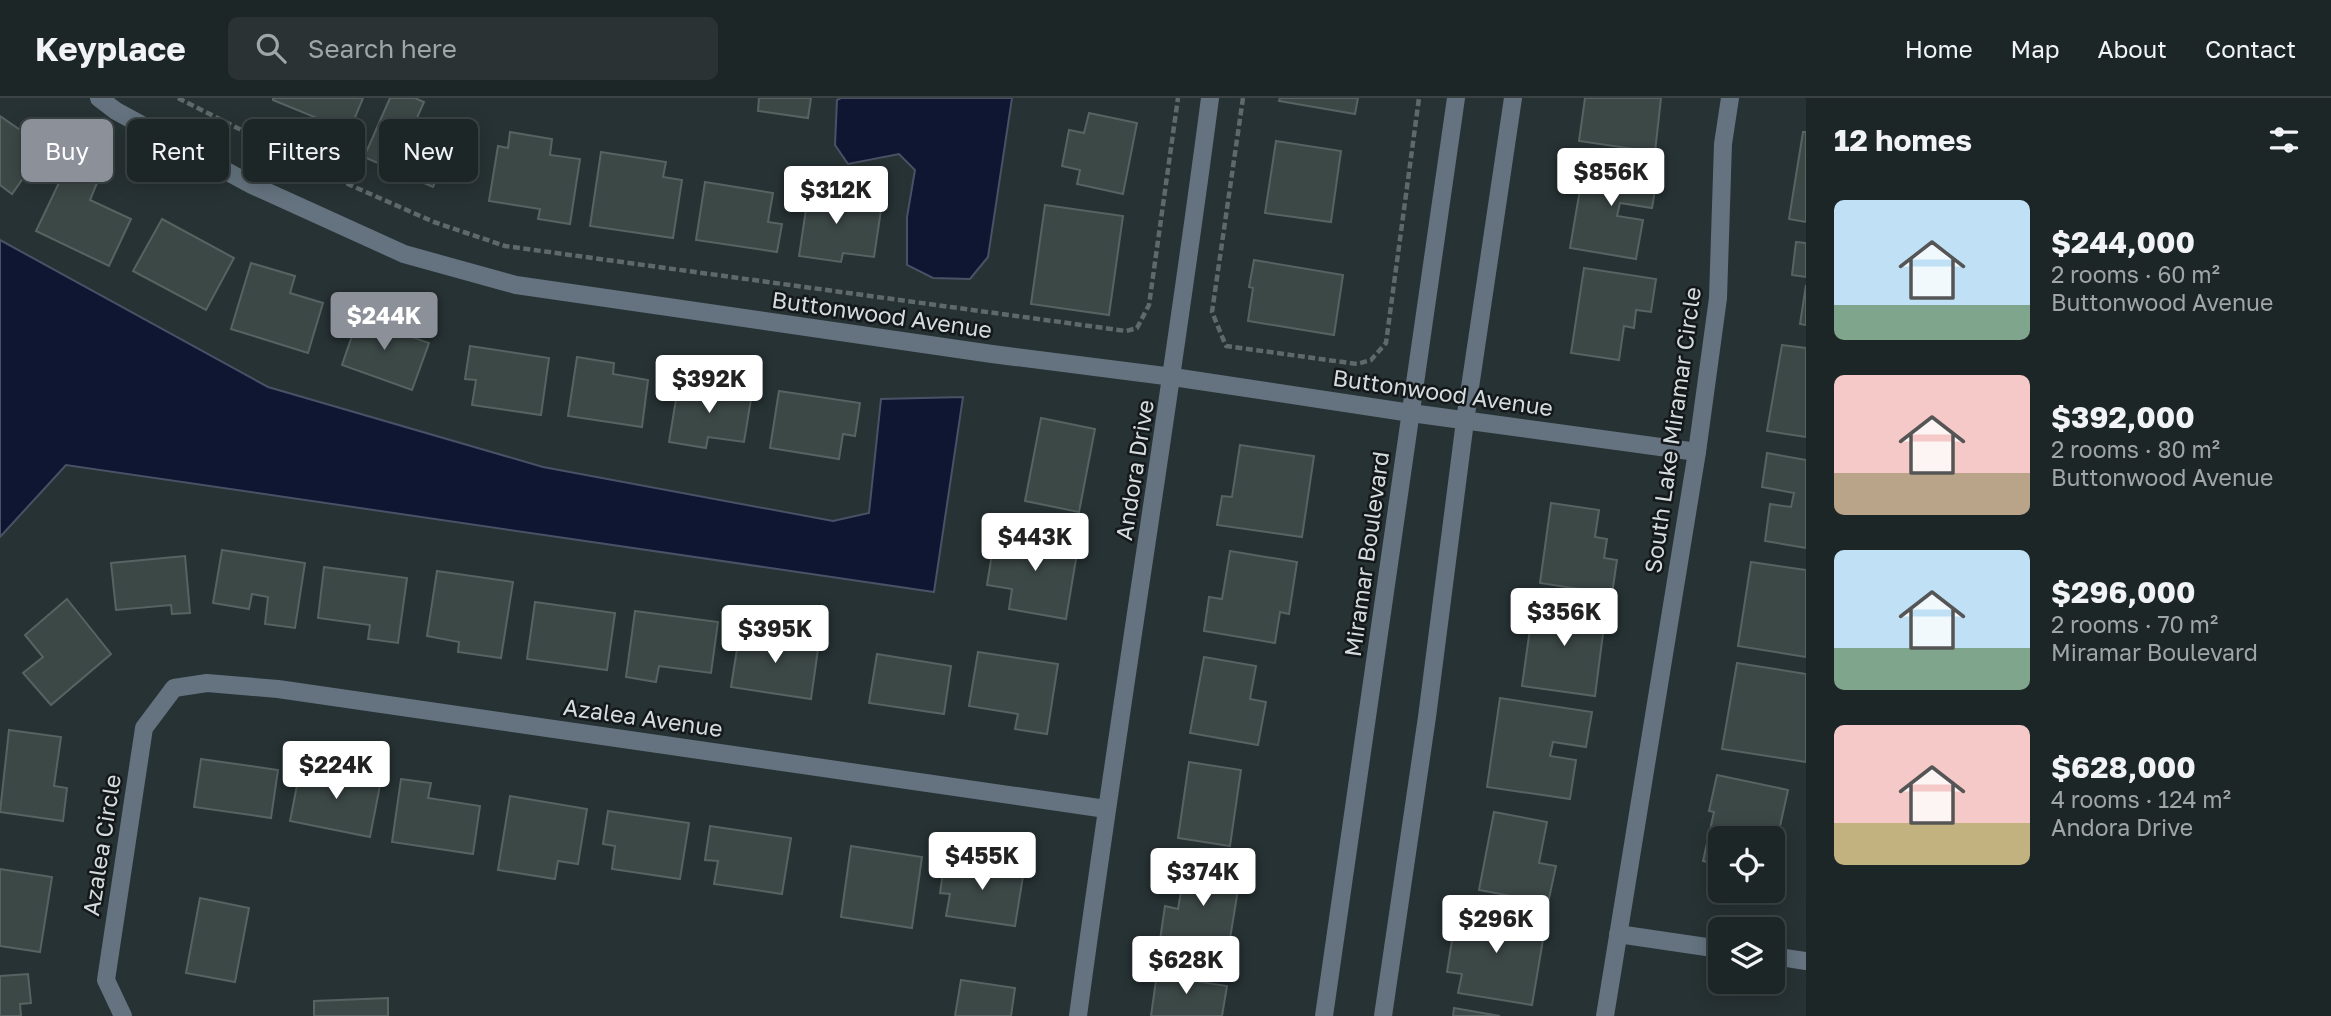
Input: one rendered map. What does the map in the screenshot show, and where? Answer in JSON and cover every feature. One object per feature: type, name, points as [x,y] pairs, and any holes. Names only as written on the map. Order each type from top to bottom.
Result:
[{"type":"street","name":"Buttonwood Avenue","points":[[99,98],[116,111],[252,185],[404,254],[516,285],[1697,452]]},
{"type":"street","name":"Andora Drive","points":[[1078,1016],[1106,808],[1173,377],[1210,98]]},
{"type":"street","name":"Miramar Boulevard","points":[[1324,1016],[1456,98]]},
{"type":"street","points":[[1383,1016],[1427,717],[1465,421],[1513,98]]},
{"type":"street","name":"South Lake Miramar Circle","points":[[1605,1016],[1697,452],[1718,298],[1723,144],[1730,98]]},
{"type":"street","name":"Azalea Avenue","points":[[174,688],[207,683],[278,690],[1106,808]]},
{"type":"street","name":"Azalea Circle","points":[[123,1016],[106,980],[144,728],[174,688]]},
{"type":"street","points":[[1618,934],[1708,947]]},
{"type":"street","points":[[1785,958],[1806,961]]},
{"type":"path","points":[[178,98],[385,201],[433,222],[505,246],[1126,331],[1137,328],[1149,305],[1178,98]]},
{"type":"path","points":[[1243,98],[1212,312],[1226,346],[1357,365],[1371,360],[1386,342],[1419,98]]},
{"type":"water","points":[[1012,98],[988,257],[970,279],[933,278],[907,265],[907,217],[915,170],[899,154],[848,164],[835,145],[837,100]]},
{"type":"water","points":[[0,240],[268,387],[543,467],[833,521],[869,513],[881,399],[963,397],[934,592],[66,465],[0,537]]},
{"type":"building","points":[[363,98],[354,119],[317,119],[273,100]]},
{"type":"building","points":[[390,98],[415,98],[424,102],[416,119],[381,119]]},
{"type":"building","points":[[759,98],[811,98],[808,118],[758,111]]},
{"type":"building","points":[[1280,98],[1358,98],[1355,114],[1279,101]]},
{"type":"building","points":[[1585,98],[1661,98],[1655,152],[1579,141]]},
{"type":"building","points":[[1089,113],[1137,123],[1123,194],[1077,184],[1080,170],[1062,166],[1069,130],[1084,133]]},
{"type":"building","points":[[0,116],[21,130],[21,181],[12,194],[0,185]]},
{"type":"building","points":[[379,123],[379,164],[365,157]]},
{"type":"building","points":[[510,132],[552,139],[550,155],[580,159],[570,224],[538,219],[540,209],[489,201],[498,146],[508,148]]},
{"type":"building","points":[[1803,132],[1806,132],[1806,222],[1789,219]]},
{"type":"building","points":[[1276,141],[1341,151],[1331,222],[1265,213]]},
{"type":"building","points":[[601,152],[666,162],[663,177],[682,180],[673,238],[590,226]]},
{"type":"building","points":[[1585,160],[1658,172],[1652,208],[1620,203],[1617,216],[1643,220],[1636,259],[1570,248]]},
{"type":"building","points":[[811,176],[836,180],[833,203],[881,210],[874,257],[843,253],[841,262],[799,256]]},
{"type":"building","points":[[59,182],[97,183],[90,200],[131,219],[109,266],[36,231]]},
{"type":"building","points":[[422,182],[435,182],[433,187]]},
{"type":"building","points":[[705,182],[773,193],[768,222],[782,224],[777,252],[696,240]]},
{"type":"building","points":[[1045,205],[1123,216],[1109,315],[1031,304]]},
{"type":"building","points":[[162,219],[234,258],[206,310],[133,271]]},
{"type":"building","points":[[1796,242],[1806,243],[1806,277],[1792,275]]},
{"type":"building","points":[[1254,260],[1343,275],[1334,335],[1248,321],[1253,288],[1249,287]]},
{"type":"building","points":[[251,263],[295,276],[290,293],[323,303],[308,353],[231,329]]},
{"type":"building","points":[[1584,268],[1656,279],[1651,312],[1636,310],[1634,328],[1624,326],[1619,360],[1571,353]]},
{"type":"building","points":[[1806,285],[1806,325],[1800,324]]},
{"type":"building","points":[[362,307],[379,313],[375,324],[429,343],[412,390],[342,365]]},
{"type":"building","points":[[1782,345],[1806,348],[1806,437],[1767,431]]},
{"type":"building","points":[[470,346],[549,358],[541,415],[472,405],[476,380],[465,379]]},
{"type":"building","points":[[577,357],[614,363],[613,374],[648,380],[642,427],[568,416]]},
{"type":"building","points":[[679,381],[752,393],[744,442],[708,437],[706,448],[669,442]]},
{"type":"building","points":[[779,391],[860,403],[855,436],[843,434],[839,459],[770,448]]},
{"type":"building","points":[[1041,418],[1095,429],[1079,512],[1025,501]]},
{"type":"building","points":[[1240,445],[1314,456],[1302,537],[1217,525],[1222,496],[1232,497]]},
{"type":"building","points":[[1767,453],[1806,460],[1806,548],[1765,541],[1770,504],[1791,507],[1794,493],[1762,487]]},
{"type":"building","points":[[1551,503],[1599,510],[1595,537],[1607,539],[1604,558],[1617,560],[1612,594],[1540,583]]},
{"type":"building","points":[[1027,533],[1079,541],[1066,619],[1009,609],[1012,589],[987,585],[995,535],[1026,540]]},
{"type":"building","points":[[222,550],[305,563],[295,628],[265,624],[268,597],[252,594],[249,609],[213,603]]},
{"type":"building","points":[[1230,551],[1297,562],[1289,614],[1280,612],[1275,643],[1204,631],[1209,597],[1222,599]]},
{"type":"building","points":[[185,556],[190,613],[172,614],[171,605],[116,610],[111,563]]},
{"type":"building","points":[[1751,562],[1806,570],[1806,657],[1738,646]]},
{"type":"building","points":[[324,567],[407,578],[398,643],[368,639],[370,625],[318,618]]},
{"type":"building","points":[[437,571],[513,582],[501,658],[458,652],[459,642],[427,636]]},
{"type":"building","points":[[67,599],[111,654],[51,705],[23,673],[43,657],[25,635]]},
{"type":"building","points":[[1534,600],[1606,610],[1595,696],[1522,686]]},
{"type":"building","points":[[535,602],[615,613],[607,670],[527,659]]},
{"type":"building","points":[[635,611],[718,622],[711,673],[659,666],[656,682],[626,677]]},
{"type":"building","points":[[740,630],[819,642],[811,699],[731,687]]},
{"type":"building","points":[[978,652],[1058,664],[1047,734],[1015,729],[1018,714],[969,706]]},
{"type":"building","points":[[877,654],[951,666],[944,714],[869,703]]},
{"type":"building","points":[[1204,657],[1256,666],[1250,699],[1266,702],[1258,745],[1190,733]]},
{"type":"building","points":[[1737,663],[1806,674],[1806,762],[1722,749]]},
{"type":"building","points":[[1500,698],[1592,712],[1586,747],[1553,742],[1550,756],[1576,760],[1570,799],[1487,787]]},
{"type":"building","points":[[9,730],[61,737],[54,786],[67,788],[63,821],[0,812]]},
{"type":"building","points":[[201,759],[278,770],[271,818],[194,807]]},
{"type":"building","points":[[1189,762],[1241,770],[1230,846],[1178,838]]},
{"type":"building","points":[[301,765],[381,780],[370,837],[290,821]]},
{"type":"building","points":[[1717,775],[1788,790],[1780,826],[1711,826],[1714,812],[1709,811]]},
{"type":"building","points":[[401,779],[431,783],[428,798],[480,806],[473,854],[392,842]]},
{"type":"building","points":[[510,796],[587,809],[578,864],[558,861],[555,879],[498,870]]},
{"type":"building","points":[[608,811],[689,823],[680,879],[612,869],[615,846],[603,844]]},
{"type":"building","points":[[1494,812],[1547,822],[1539,863],[1556,866],[1548,903],[1479,890]]},
{"type":"building","points":[[710,826],[791,838],[782,894],[714,884],[718,861],[705,860]]},
{"type":"building","points":[[1708,839],[1708,862],[1703,861]]},
{"type":"building","points":[[851,846],[922,857],[912,928],[841,917]]},
{"type":"building","points":[[945,858],[1024,870],[1015,926],[946,916],[950,894],[940,893]]},
{"type":"building","points":[[1186,863],[1241,871],[1228,951],[1160,940],[1165,906],[1178,909]]},
{"type":"building","points":[[0,869],[52,877],[40,952],[0,946]]},
{"type":"building","points":[[200,898],[249,908],[235,982],[186,973]]},
{"type":"building","points":[[1457,908],[1546,922],[1532,1005],[1458,993],[1462,974],[1447,972]]},
{"type":"building","points":[[1158,966],[1184,970],[1182,979],[1227,986],[1222,1016],[1151,1016]]},
{"type":"building","points":[[28,974],[31,1003],[20,1004],[21,1016],[0,1016],[0,976]]},
{"type":"building","points":[[961,980],[1015,988],[1011,1016],[955,1016]]},
{"type":"building","points":[[388,998],[388,1016],[314,1016],[314,1001]]},
{"type":"building","points":[[1454,1008],[1500,1016],[1453,1016]]}]
